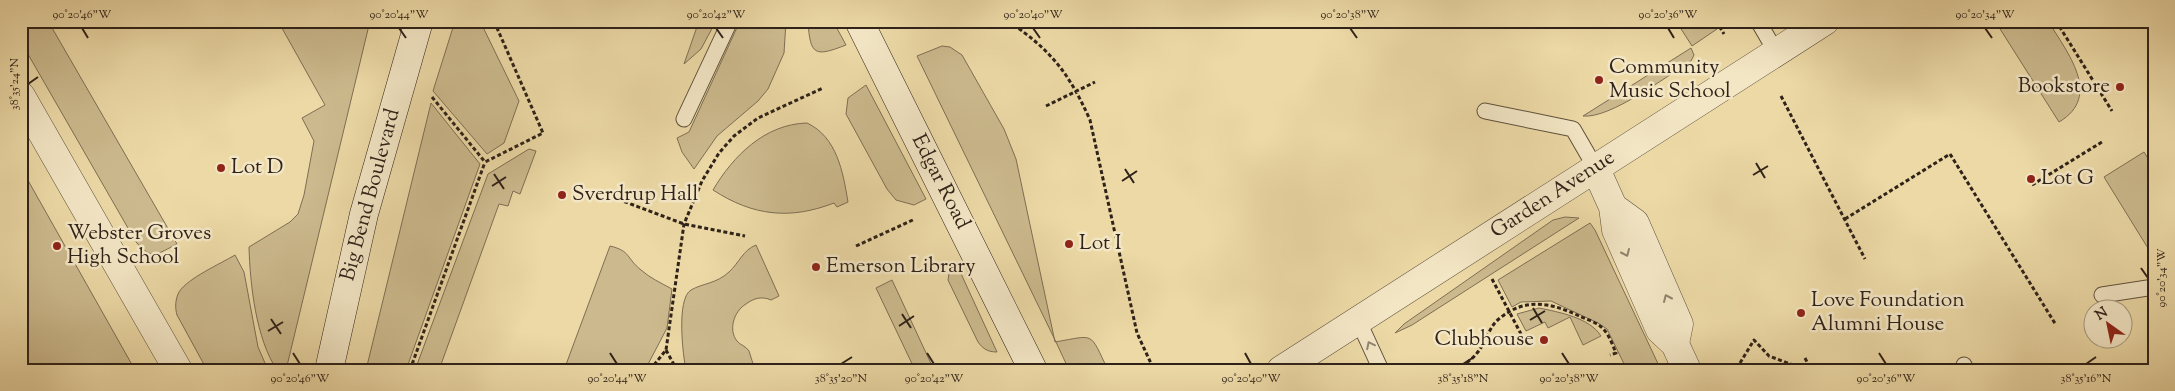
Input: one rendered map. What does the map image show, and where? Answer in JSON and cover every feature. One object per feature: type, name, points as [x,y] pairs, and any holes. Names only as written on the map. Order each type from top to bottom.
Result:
[{"type":"street","name":"Big Bend Boulevard","points":[[329,370],[364,214],[419,21]]},
{"type":"street","name":"Edgar Road","points":[[859,21],[1033,370]]},
{"type":"street","name":"Garden Avenue","points":[[1281,370],[1825,21]]},
{"type":"street","points":[[21,96],[178,370]]},
{"type":"street","points":[[1595,168],[1613,207],[1616,230],[1660,330],[1675,344],[1687,370]]},
{"type":"lane","points":[[684,119],[730,21]]},
{"type":"lane","points":[[1758,21],[1776,52]]},
{"type":"lane","points":[[1485,111],[1573,129],[1595,168]]},
{"type":"lane","points":[[2102,295],[2154,287]]},
{"type":"lane","points":[[1358,320],[1381,370]]},
{"type":"path","points":[[410,370],[486,162],[543,133],[494,21]]},
{"type":"path","points":[[1008,21],[1034,38],[1067,74],[1077,90],[1090,120],[1137,333],[1154,370]]},
{"type":"path","points":[[1716,21],[1724,34]]},
{"type":"path","points":[[2056,21],[2112,111]]},
{"type":"path","points":[[1046,106],[1095,82]]},
{"type":"path","points":[[650,370],[666,350],[684,224],[702,181],[719,152],[734,136],[758,118],[823,88]]},
{"type":"path","points":[[429,92],[486,162]]},
{"type":"path","points":[[1781,96],[1865,258]]},
{"type":"path","points":[[2032,185],[2102,142]]},
{"type":"path","points":[[1845,219],[1950,154],[2056,324]]},
{"type":"path","points":[[612,197],[684,224],[745,236]]},
{"type":"path","points":[[856,246],[914,219]]},
{"type":"path","points":[[1492,278],[1521,334]]},
{"type":"path","points":[[1456,370],[1478,353],[1491,326],[1509,312],[1524,305],[1536,303],[1550,304],[1600,325],[1607,333],[1616,352],[1610,355]]},
{"type":"path","points":[[1740,363],[1754,340],[1769,356],[1785,364],[1806,370]]},
{"type":"path","points":[[666,350],[677,370]]},
{"type":"path","points":[[1805,358],[1811,370]]},
{"type":"shaded area","points":[[21,21],[48,21],[177,244],[159,253],[151,254],[146,252],[136,242],[21,42]]},
{"type":"shaded area","points":[[278,21],[370,21],[286,370],[277,370],[264,343],[259,327],[253,294],[249,247],[290,222],[298,214],[304,195],[314,141],[302,118],[325,105]]},
{"type":"shaded area","points":[[455,21],[480,21],[519,101],[504,143],[487,154],[433,91]]},
{"type":"shaded area","points":[[699,21],[716,21],[701,49],[684,64]]},
{"type":"shaded area","points":[[740,21],[786,21],[784,53],[768,89],[758,101],[717,136],[694,169],[682,152],[677,138],[689,132]]},
{"type":"shaded area","points":[[808,21],[833,21],[846,45],[827,51],[816,51],[810,41]]},
{"type":"shaded area","points":[[1676,21],[1712,21],[1717,29],[1692,46]]},
{"type":"shaded area","points":[[1995,21],[2048,21],[2056,33],[2077,73],[2080,87],[2079,100],[2072,111],[2059,122]]},
{"type":"shaded area","points":[[942,46],[950,47],[962,55],[1004,129],[1016,159],[1054,338],[917,56]]},
{"type":"shaded area","points":[[1691,48],[1694,55],[1691,61],[1653,86],[1608,111],[1583,116]]},
{"type":"shaded area","points":[[866,85],[926,199],[914,205],[896,200],[887,189],[846,114],[848,98]]},
{"type":"shaded area","points":[[431,103],[480,164],[406,370],[366,370]]},
{"type":"shaded area","points":[[807,123],[817,129],[832,146],[841,168],[848,202],[837,207],[834,203],[802,212],[772,213],[743,205],[713,190],[730,165],[752,144],[777,129]]},
{"type":"shaded area","points":[[529,149],[536,151],[520,194],[513,191],[508,206],[499,204],[439,370],[415,370],[488,174]]},
{"type":"shaded area","points":[[2144,152],[2154,168],[2154,258],[2104,177]]},
{"type":"shaded area","name":"Webster Groves High School","points":[[21,168],[135,370],[21,370]]},
{"type":"shaded area","points":[[1565,217],[1579,218],[1412,325],[1395,333],[1404,324],[1553,220]]},
{"type":"shaded area","points":[[1590,223],[1661,370],[1627,370],[1607,329],[1551,301],[1521,302],[1512,307],[1498,280]]},
{"type":"shaded area","points":[[756,245],[779,296],[771,300],[761,298],[749,302],[738,311],[734,321],[734,337],[749,351],[755,370],[686,370],[683,353],[682,316],[686,295],[691,290],[724,276],[748,250]]},
{"type":"shaded area","points":[[610,246],[622,250],[644,273],[672,289],[667,328],[645,370],[564,370]]},
{"type":"shaded area","points":[[235,255],[244,272],[258,347],[268,370],[207,370],[177,315],[177,298],[183,287]]},
{"type":"shaded area","points":[[953,264],[957,265],[997,352],[986,350],[978,342],[948,280],[950,268]]},
{"type":"shaded area","points":[[892,280],[934,370],[915,370],[876,288]]},
{"type":"shaded area","points":[[1539,308],[1582,320],[1601,336],[1583,345],[1570,317],[1548,328],[1545,322],[1526,331],[1517,314]]},
{"type":"shaded area","points":[[1078,338],[1090,339],[1094,342],[1108,370],[1069,370],[1056,342]]},
{"type":"place","name":"Community Music School","points":[[1599,80]]},
{"type":"place","name":"Bookstore","points":[[2120,87]]},
{"type":"place","name":"Lot D","points":[[221,168]]},
{"type":"place","name":"Lot G","points":[[2031,179]]},
{"type":"place","name":"Sverdrup Hall","points":[[562,195]]},
{"type":"place","name":"Lot I","points":[[1069,244]]},
{"type":"place","name":"Webster Groves High School","points":[[57,246]]},
{"type":"place","name":"Emerson Library","points":[[816,267]]},
{"type":"place","name":"Love Foundation Alumni House","points":[[1801,313]]},
{"type":"place","name":"Clubhouse","points":[[1544,340]]}]
